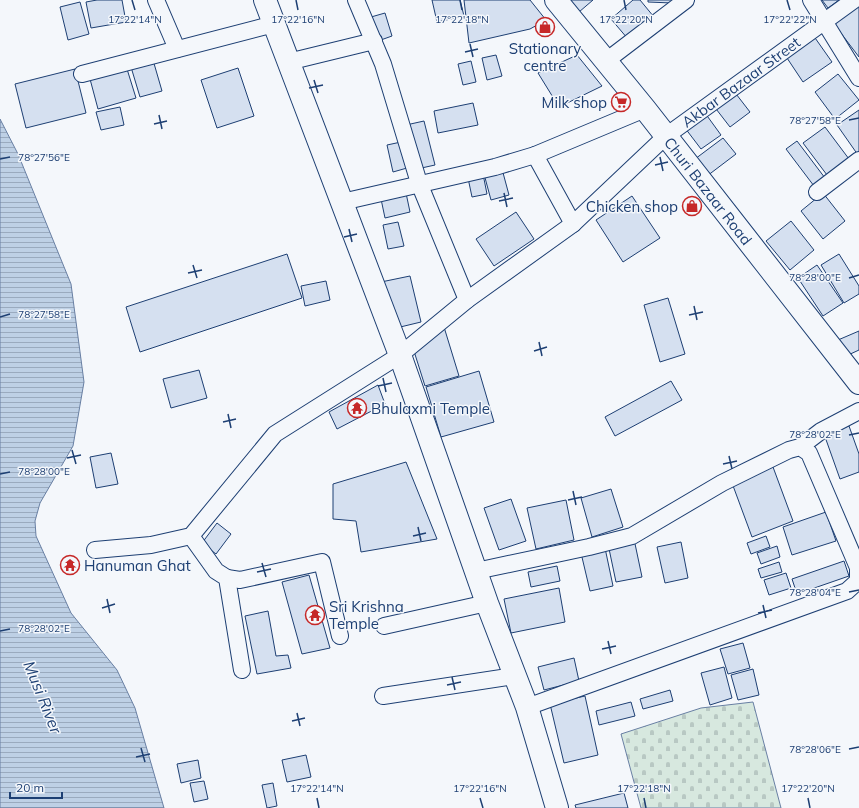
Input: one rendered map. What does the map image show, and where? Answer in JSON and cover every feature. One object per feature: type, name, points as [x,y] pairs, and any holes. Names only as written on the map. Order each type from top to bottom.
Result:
[{"type":"main road","points":[[265,0],[400,355],[487,603],[527,708],[557,808]]},
{"type":"main road","name":"Churi Bazaar Road","points":[[556,0],[645,109],[859,383]]},
{"type":"street","points":[[156,0],[177,49]]},
{"type":"street","points":[[356,0],[383,64],[419,183],[467,300]]},
{"type":"street","points":[[606,61],[686,0]]},
{"type":"street","points":[[811,0],[859,78]]},
{"type":"street","name":"Akbar Bazaar Street","points":[[191,536],[275,434],[400,355],[467,300],[572,224],[666,136],[824,20],[854,0]]},
{"type":"street","points":[[82,74],[274,24]]},
{"type":"street","points":[[288,62],[374,42]]},
{"type":"street","points":[[342,202],[419,183],[494,167],[535,155],[645,109]]},
{"type":"street","points":[[535,155],[572,224]]},
{"type":"street","points":[[817,192],[859,160]]},
{"type":"street","points":[[476,571],[589,547],[632,536],[722,484],[789,450],[800,447],[821,431],[859,412]]},
{"type":"street","points":[[527,708],[846,591],[858,581],[858,565],[809,453],[800,447]]},
{"type":"street","points":[[95,550],[151,546],[191,536],[216,570],[227,578],[240,580],[322,562],[340,636]]},
{"type":"street","points":[[227,578],[242,670]]},
{"type":"street","points":[[384,626],[487,603]]},
{"type":"street","points":[[383,696],[514,676]]},
{"type":"green space","points":[[753,702],[781,808],[641,808],[621,734],[701,708]]},
{"type":"water","name":"Musi River","points":[[0,119],[18,154],[71,284],[84,382],[73,446],[40,503],[35,521],[36,536],[71,613],[117,670],[135,708],[164,808],[0,808]]},
{"type":"building","points":[[97,0],[122,0],[126,22],[91,28],[86,2]]},
{"type":"building","points":[[432,0],[460,0],[464,16],[437,22]]},
{"type":"building","points":[[464,0],[530,0],[546,20],[530,29],[469,43]]},
{"type":"building","points":[[569,0],[593,0],[579,12]]},
{"type":"building","points":[[633,0],[640,0],[654,17],[628,39],[611,19]]},
{"type":"building","points":[[648,0],[672,0],[672,3],[648,2]]},
{"type":"building","points":[[822,0],[839,0],[828,8]]},
{"type":"building","points":[[80,2],[89,34],[68,40],[60,7]]},
{"type":"building","points":[[859,5],[859,57],[834,24]]},
{"type":"building","points":[[385,13],[392,36],[378,41],[371,17]]},
{"type":"building","points":[[813,35],[832,62],[803,82],[785,55]]},
{"type":"building","points":[[496,55],[502,76],[487,80],[482,58]]},
{"type":"building","points":[[577,55],[602,86],[559,107],[538,73]]},
{"type":"building","points":[[153,60],[162,91],[140,97],[131,67]]},
{"type":"building","points":[[471,61],[476,82],[463,85],[458,64]]},
{"type":"building","points":[[238,68],[254,116],[217,128],[201,80]]},
{"type":"building","points":[[75,69],[86,113],[26,128],[15,84]]},
{"type":"building","points":[[127,69],[136,98],[98,109],[90,79]]},
{"type":"building","points":[[838,74],[859,100],[835,119],[815,92]]},
{"type":"building","points":[[733,90],[750,112],[730,127],[713,105]]},
{"type":"building","points":[[473,103],[478,125],[438,133],[434,111]]},
{"type":"building","points":[[120,107],[124,125],[101,130],[96,112]]},
{"type":"building","points":[[859,110],[859,154],[858,155],[837,125]]},
{"type":"building","points":[[705,113],[721,135],[701,149],[685,128]]},
{"type":"building","points":[[424,121],[435,165],[417,169],[406,125]]},
{"type":"building","points":[[825,127],[849,159],[827,175],[803,143]]},
{"type":"building","points":[[723,138],[736,154],[707,176],[695,159]]},
{"type":"building","points":[[797,141],[825,178],[814,186],[786,149]]},
{"type":"building","points":[[401,142],[407,168],[393,172],[387,145]]},
{"type":"building","points":[[502,169],[509,195],[491,200],[484,174]]},
{"type":"building","points":[[483,174],[487,194],[472,197],[468,178]]},
{"type":"building","points":[[406,193],[410,212],[385,218],[381,199]]},
{"type":"building","points":[[823,193],[845,221],[823,239],[801,211]]},
{"type":"building","points":[[632,196],[660,238],[623,262],[596,220]]},
{"type":"building","points":[[516,212],[534,239],[494,266],[476,239]]},
{"type":"building","points":[[791,221],[814,250],[790,270],[766,241]]},
{"type":"building","points":[[398,222],[404,246],[388,249],[383,225]]},
{"type":"building","points":[[287,254],[302,298],[140,352],[126,307]]},
{"type":"building","points":[[839,254],[859,286],[859,294],[844,303],[821,265]]},
{"type":"building","points":[[817,265],[843,303],[823,316],[798,278]]},
{"type":"building","points":[[410,276],[421,322],[392,329],[381,282]]},
{"type":"building","points":[[326,281],[330,300],[305,306],[301,286]]},
{"type":"building","points":[[668,298],[685,354],[660,362],[644,305]]},
{"type":"building","points":[[444,327],[459,376],[425,386],[413,348]]},
{"type":"building","points":[[859,331],[859,350],[846,356],[838,340]]},
{"type":"building","points":[[199,370],[207,398],[171,408],[163,379]]},
{"type":"building","points":[[479,371],[494,422],[441,437],[426,387]]},
{"type":"building","points":[[671,381],[682,400],[615,436],[605,417]]},
{"type":"building","name":"Bhulaxmi Temple","points":[[378,385],[385,404],[337,429],[329,412]]},
{"type":"building","points":[[849,426],[859,454],[859,472],[840,479],[824,434]]},
{"type":"building","points":[[111,453],[118,484],[96,488],[90,457]]},
{"type":"building","points":[[406,462],[437,539],[361,552],[356,521],[333,519],[333,484]]},
{"type":"building","points":[[773,467],[793,521],[752,537],[732,483]]},
{"type":"building","points":[[611,489],[623,527],[592,537],[581,498]]},
{"type":"building","points":[[511,499],[526,541],[499,550],[484,508]]},
{"type":"building","points":[[566,500],[574,540],[536,549],[527,508]]},
{"type":"building","points":[[826,512],[836,541],[792,555],[783,527]]},
{"type":"building","points":[[217,523],[231,534],[216,554],[202,543]]},
{"type":"building","points":[[766,536],[770,547],[751,554],[747,543]]},
{"type":"building","points":[[634,539],[642,577],[616,582],[608,544]]},
{"type":"building","points":[[681,542],[688,578],[665,583],[657,547]]},
{"type":"building","points":[[777,546],[780,557],[761,564],[757,553]]},
{"type":"building","points":[[605,548],[613,586],[590,591],[581,553]]},
{"type":"building","points":[[844,561],[849,576],[797,594],[792,579]]},
{"type":"building","points":[[779,562],[782,572],[761,578],[758,569]]},
{"type":"building","points":[[557,566],[560,581],[531,587],[528,572]]},
{"type":"building","points":[[786,573],[791,588],[769,595],[764,580]]},
{"type":"building","points":[[309,575],[330,648],[302,654],[282,582]]},
{"type":"building","points":[[559,588],[565,622],[511,633],[504,599]]},
{"type":"building","points":[[268,611],[276,656],[288,655],[291,668],[257,674],[245,616]]},
{"type":"building","points":[[743,643],[750,668],[728,674],[720,649]]},
{"type":"building","points":[[574,658],[579,681],[544,690],[538,667]]},
{"type":"building","points":[[724,667],[732,698],[710,705],[701,673]]},
{"type":"building","points":[[753,669],[759,695],[738,700],[731,675]]},
{"type":"building","points":[[670,690],[673,701],[643,709],[640,699]]},
{"type":"building","points":[[585,696],[598,755],[564,763],[550,704]]},
{"type":"building","points":[[631,702],[635,716],[599,725],[596,711]]},
{"type":"building","points":[[306,755],[311,777],[287,782],[282,760]]},
{"type":"building","points":[[198,760],[201,778],[181,783],[177,764]]},
{"type":"building","points":[[204,781],[208,799],[194,802],[190,783]]},
{"type":"building","points":[[273,783],[277,806],[267,808],[262,785]]},
{"type":"building","points":[[624,793],[628,808],[576,808],[575,805]]},
{"type":"place","name":"Stationary centre","points":[[545,27]]},
{"type":"place","name":"Milk shop","points":[[621,102]]},
{"type":"place","name":"Chicken shop","points":[[692,206]]},
{"type":"place","name":"Bhulaxmi Temple","points":[[357,408]]},
{"type":"place","name":"Hanuman Ghat","points":[[70,565]]},
{"type":"place","name":"Sri Krishna Temple","points":[[315,615]]}]
